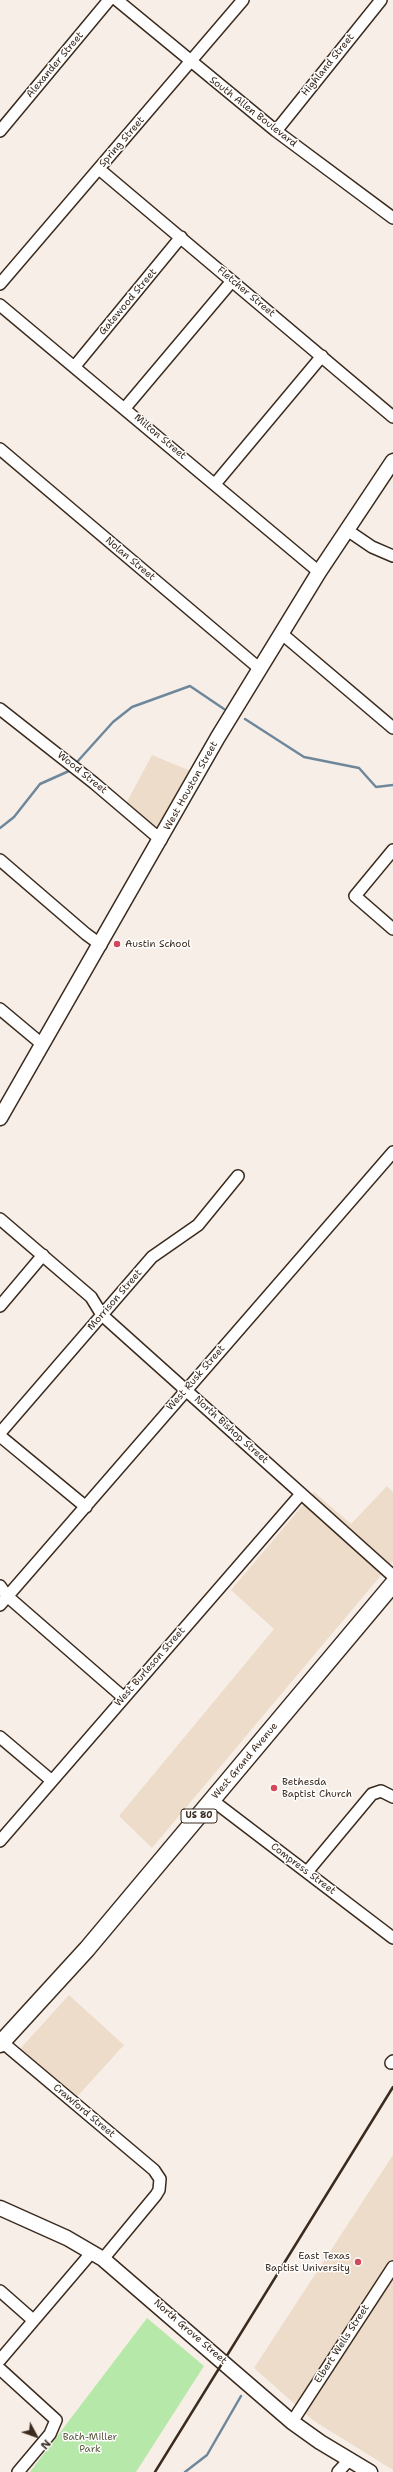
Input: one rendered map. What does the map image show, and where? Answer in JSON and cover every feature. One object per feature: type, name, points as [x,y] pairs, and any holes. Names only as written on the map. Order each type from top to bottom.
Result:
[{"type":"highway","name":"West Grand Avenue","points":[[1,2043],[74,1965],[393,1584]]},
{"type":"main road","name":"West Houston Street","points":[[0,1118],[281,633],[346,530],[393,461]]},
{"type":"main road","name":"North Grove Street","points":[[0,2208],[98,2256],[292,2422],[320,2442],[370,2472]]},
{"type":"street","name":"Alexander Street","points":[[0,131],[109,0]]},
{"type":"street","name":"South Allen Boulevard","points":[[117,0],[191,63],[276,131],[393,218]]},
{"type":"street","name":"Spring Street","points":[[0,284],[191,63],[243,0]]},
{"type":"street","name":"Highland Street","points":[[276,131],[381,0]]},
{"type":"street","name":"Fletcher Street","points":[[99,169],[393,417]]},
{"type":"street","name":"Gatewood Street","points":[[74,366],[181,237]]},
{"type":"street","points":[[125,408],[232,281]]},
{"type":"street","name":"Milton Street","points":[[0,305],[125,408],[319,572]]},
{"type":"street","points":[[215,484],[322,356]]},
{"type":"street","name":"Nolan Street","points":[[0,449],[260,669]]},
{"type":"street","points":[[346,530],[372,546],[393,556]]},
{"type":"street","points":[[281,633],[393,728]]},
{"type":"street","name":"Wood Street","points":[[0,709],[94,782],[161,840]]},
{"type":"street","points":[[393,850],[355,896],[393,929]]},
{"type":"street","points":[[0,860],[86,934],[101,945]]},
{"type":"street","points":[[0,1009],[43,1045]]},
{"type":"street","name":"West Rusk Street","points":[[4,1600],[393,1152]]},
{"type":"street","name":"Morrison Street","points":[[0,1433],[158,1251],[203,1220],[238,1176]]},
{"type":"street","name":"North Bishop Street","points":[[0,1219],[91,1297],[102,1315],[187,1389],[393,1576]]},
{"type":"street","points":[[1,1304],[43,1255]]},
{"type":"street","points":[[0,1436],[86,1507]]},
{"type":"street","name":"West Burleson Street","points":[[0,1841],[123,1697],[301,1494]]},
{"type":"street","points":[[0,1586],[4,1600],[123,1697]]},
{"type":"street","points":[[0,1737],[52,1781]]},
{"type":"street","points":[[307,1872],[368,1798],[376,1792],[386,1792],[393,1797]]},
{"type":"street","name":"Compress Street","points":[[212,1800],[393,1938]]},
{"type":"street","name":"Crawford Street","points":[[1,2043],[158,2174],[161,2183],[156,2195],[98,2256]]},
{"type":"street","points":[[0,2360],[33,2320],[98,2256]]},
{"type":"street","name":"Elbert Wells Street","points":[[292,2422],[393,2267]]},
{"type":"street","points":[[0,2291],[33,2320]]},
{"type":"street","points":[[0,2369],[56,2420],[50,2434],[18,2472]]},
{"type":"street","points":[[338,2472],[349,2460]]},
{"type":"shaded area","points":[[152,755],[193,772],[153,839],[121,813]]},
{"type":"shaded area","points":[[387,1486],[393,1492],[393,1561],[152,1848],[119,1816],[274,1629],[231,1590],[314,1492],[351,1524]]},
{"type":"shaded area","points":[[69,1995],[124,2045],[74,2100],[19,2050]]},
{"type":"shaded area","name":"East Texas Baptist University","points":[[393,2155],[393,2470],[314,2421],[254,2368]]},
{"type":"green space","name":"Bath-Miller Park","points":[[147,2318],[204,2366],[136,2472],[30,2472]]},
{"type":"waterway","points":[[77,762],[113,722],[132,707],[190,686],[224,709]]},
{"type":"waterway","points":[[245,719],[304,757],[359,768],[376,787],[393,785]]},
{"type":"waterway","points":[[0,828],[14,817],[40,784],[69,771]]},
{"type":"waterway","points":[[185,2472],[207,2455],[241,2396]]},
{"type":"railway","points":[[155,2472],[393,2087]]},
{"type":"place","name":"Austin School","points":[[117,944]]},
{"type":"place","name":"Bethesda Baptist Church","points":[[274,1788]]},
{"type":"place","name":"East Texas Baptist University","points":[[358,2262]]}]
